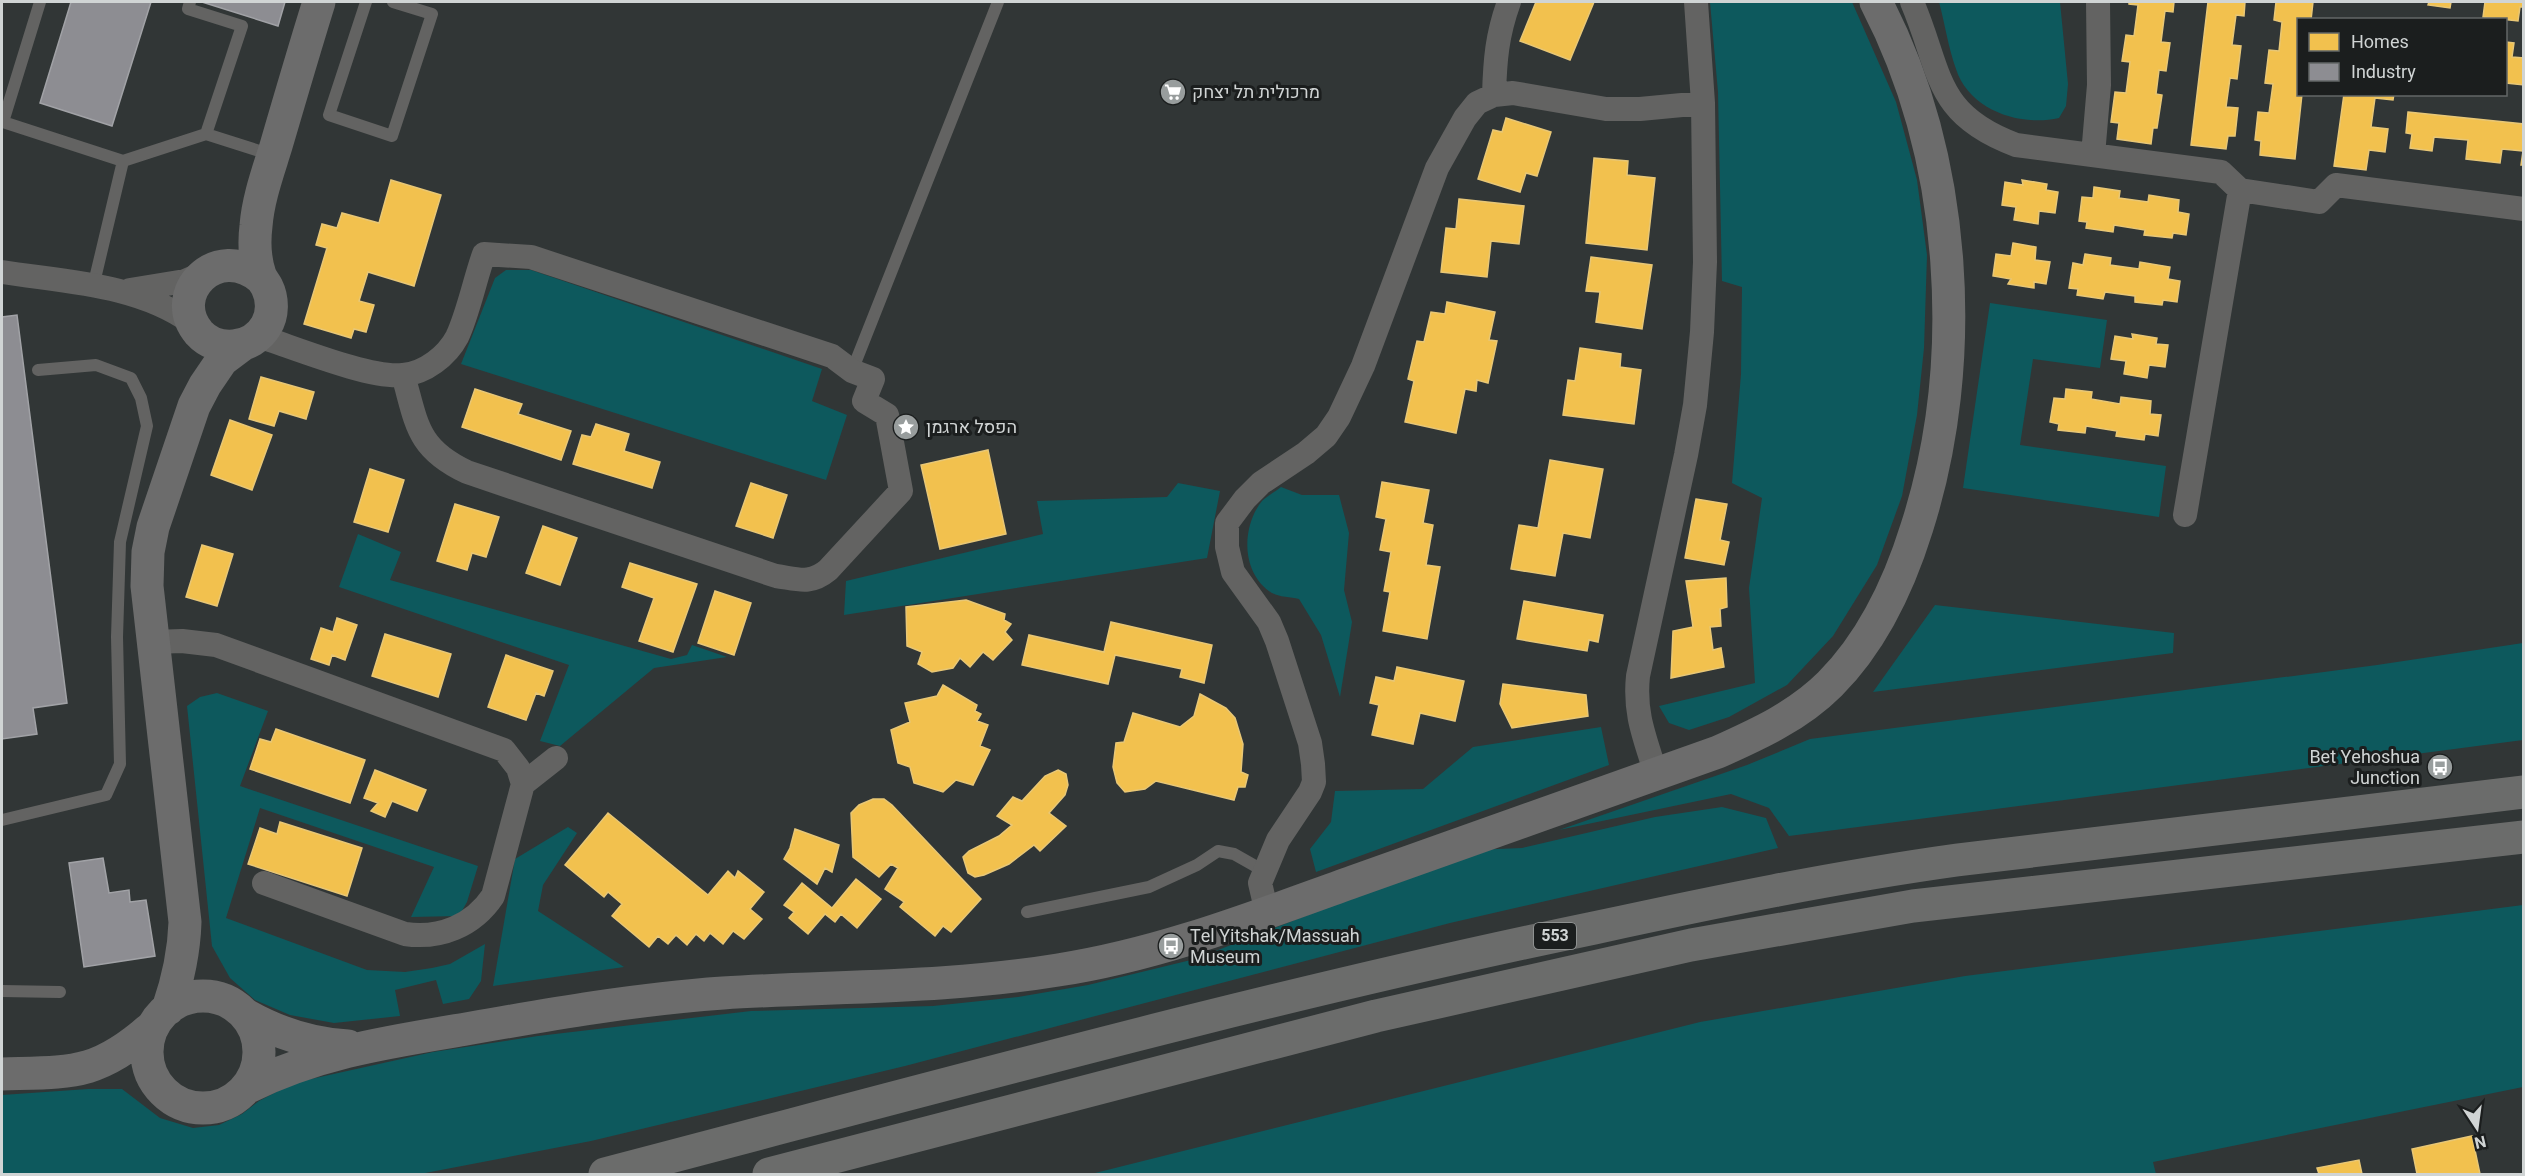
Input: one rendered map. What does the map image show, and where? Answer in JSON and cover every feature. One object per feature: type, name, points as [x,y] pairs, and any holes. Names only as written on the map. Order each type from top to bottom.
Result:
[{"type":"main road","name":"553","points":[[605,1174],[1288,996],[1501,947],[1718,902],[1864,873],[1957,860],[2523,792]]},
{"type":"main road","name":"553","points":[[769,1174],[1376,1016],[1691,945],[1936,903],[2523,837]]},
{"type":"street","points":[[163,1092],[153,1077],[147,1059],[148,1043],[178,982],[184,951],[185,922],[147,586],[148,552],[153,527],[200,394],[222,360],[265,327],[272,307],[271,296],[261,278],[255,237],[260,202],[319,2]]},
{"type":"street","points":[[1494,95],[1495,52],[1509,2]]},
{"type":"street","points":[[1656,774],[1636,699],[1638,676],[1695,405],[1702,332],[1705,262],[1703,103],[1696,2]]},
{"type":"street","points":[[2,1074],[86,1069],[109,1071],[133,1078],[178,1102],[196,1108],[215,1107],[232,1100],[246,1088],[277,1072],[364,1046],[589,1008],[768,990],[971,981],[1062,970],[1143,952],[1267,913],[1718,752],[1772,727],[1806,706],[1830,684],[1866,641],[1891,597],[1911,548],[1927,498],[1938,448],[1947,388],[1947,267],[1937,184],[1917,102],[1901,55],[1876,2]]},
{"type":"street","points":[[1912,2],[1939,81],[1948,98],[1977,127],[2016,146],[2221,172],[2240,190],[2319,201],[2336,185],[2523,209]]},
{"type":"street","points":[[2093,155],[2099,85],[2098,2]]},
{"type":"street","points":[[1267,913],[1260,883],[1278,840],[1310,792],[1314,782],[1313,764],[1310,743],[1277,640],[1269,622],[1233,572],[1227,547],[1227,523],[1245,499],[1261,483],[1326,436],[1339,417],[1363,366],[1437,168],[1465,118],[1477,103],[1494,95],[1513,93],[1606,109],[1640,109],[1703,103]]},
{"type":"street","points":[[2185,515],[2240,190]]},
{"type":"street","points":[[200,394],[203,362],[189,301],[192,290],[247,226],[260,202]]},
{"type":"street","points":[[2,272],[118,291],[153,300],[175,310],[214,343],[223,346],[250,340],[368,371],[403,375],[421,371],[447,352],[457,336],[484,254],[531,257],[832,356],[852,371],[873,379],[864,401],[886,415],[901,491],[817,579],[776,576],[467,472],[452,464],[437,453],[415,422],[403,375]]},
{"type":"street","points":[[118,291],[176,283],[230,264],[243,266],[261,278]]},
{"type":"street","points":[[153,642],[182,641],[216,645],[504,750],[518,768],[523,784],[493,896],[485,908],[473,919],[456,929],[418,936],[405,934],[264,883]]},
{"type":"street","points":[[523,784],[556,758]]},
{"type":"street","points":[[185,922],[197,962],[233,1007],[250,1021],[257,1036],[259,1054],[255,1072],[246,1088]]},
{"type":"street","points":[[86,1069],[120,1053],[160,1018],[189,998],[206,996],[233,1007],[268,1028],[292,1037],[333,1045],[364,1046]]},
{"type":"lane","points":[[40,2],[3,122],[123,161],[206,134],[273,156]]},
{"type":"lane","points":[[190,2],[188,9],[242,26],[206,134]]},
{"type":"lane","points":[[366,2],[328,115],[392,136],[432,14],[393,2]]},
{"type":"lane","points":[[852,371],[998,2]]},
{"type":"lane","points":[[93,287],[123,161]]},
{"type":"lane","points":[[2,820],[106,795],[120,764],[117,637],[120,542],[147,426],[141,398],[131,378],[96,365],[38,370]]},
{"type":"lane","points":[[1027,912],[1149,887],[1197,865],[1218,851],[1234,854],[1264,871]]},
{"type":"lane","points":[[2,991],[60,992]]},
{"type":"shaded area","points":[[1710,2],[1852,2],[1896,102],[1917,180],[1927,255],[1924,348],[1917,415],[1902,496],[1877,565],[1833,636],[1787,685],[1729,717],[1689,730],[1669,723],[1659,706],[1755,683],[1749,588],[1762,498],[1732,483],[1741,374],[1742,287],[1722,281],[1718,92]]},
{"type":"shaded area","points":[[1939,2],[2060,2],[2068,84],[2066,106],[2059,118],[2028,120],[2013,117],[1984,105],[1972,95],[1956,69]]},
{"type":"shaded area","points":[[506,270],[531,270],[822,369],[812,401],[847,415],[826,480],[461,364],[495,278]]},
{"type":"shaded area","points":[[1990,303],[2107,320],[2100,368],[2033,359],[2020,445],[2166,466],[2159,517],[1963,488]]},
{"type":"shaded area","points":[[1178,483],[1220,491],[1207,558],[844,615],[846,581],[1043,534],[1037,501],[1167,497]]},
{"type":"shaded area","points":[[1281,487],[1302,495],[1339,495],[1349,533],[1344,590],[1352,622],[1340,697],[1321,635],[1299,599],[1272,593],[1254,574],[1250,562],[1248,537],[1250,524],[1262,501]]},
{"type":"shaded area","points":[[358,534],[401,552],[390,580],[671,659],[687,655],[692,645],[727,657],[654,668],[560,746],[540,741],[569,665],[339,587]]},
{"type":"shaded area","points":[[1935,605],[2174,633],[2173,653],[1873,692]]},
{"type":"shaded area","points":[[2523,643],[2523,740],[1789,836],[1769,808],[1731,794],[1559,830],[1747,765],[1810,739],[2377,665]]},
{"type":"shaded area","points":[[217,693],[268,711],[240,786],[478,866],[467,902],[459,916],[411,917],[434,867],[260,808],[226,918],[367,970],[405,972],[432,968],[450,964],[485,944],[481,981],[469,999],[443,1004],[436,980],[395,990],[400,1016],[334,1023],[290,1015],[255,1000],[230,978],[212,946],[187,706],[200,697]]},
{"type":"shaded area","points":[[1601,727],[1609,765],[1316,872],[1310,849],[1331,822],[1335,791],[1423,789],[1473,747]]},
{"type":"shaded area","points":[[1722,807],[1766,818],[1778,848],[1450,923],[905,1066],[591,1141],[420,1174],[2,1174],[2,1095],[122,1089],[160,1118],[193,1128],[219,1125],[293,1083],[433,1052],[538,1036],[751,1011],[933,1006],[1018,997],[1088,985],[1195,959],[1474,850],[1522,848],[1655,817]]},
{"type":"shaded area","points":[[568,827],[577,833],[543,885],[538,911],[624,967],[493,986],[515,859]]},
{"type":"shaded area","points":[[2523,905],[2523,1087],[2153,1162],[2156,1174],[1091,1174],[1700,1022],[1965,976]]},
{"type":"building: Homes","points":[[1536,2],[1594,2],[1570,60],[1520,41]]},
{"type":"building: Homes","points":[[2129,2],[2174,2],[2173,12],[2165,11],[2161,42],[2170,43],[2166,71],[2159,70],[2156,94],[2162,95],[2157,128],[2153,128],[2151,144],[2117,139],[2119,123],[2111,122],[2115,92],[2126,93],[2130,62],[2122,61],[2126,35],[2134,36],[2138,5],[2129,4]]},
{"type":"building: Homes","points":[[2208,2],[2245,2],[2244,16],[2236,15],[2232,45],[2241,46],[2237,79],[2230,78],[2226,107],[2238,108],[2235,136],[2228,136],[2226,149],[2191,145]]},
{"type":"building: Homes","points":[[2276,2],[2313,2],[2311,18],[2297,18],[2297,96],[2302,96],[2295,159],[2260,155],[2261,141],[2255,140],[2258,112],[2269,113],[2273,84],[2265,83],[2269,50],[2279,51],[2282,22],[2274,20]]},
{"type":"building: Homes","points":[[2429,2],[2451,2],[2450,8],[2428,5]]},
{"type":"building: Homes","points":[[2485,2],[2524,2],[2524,7],[2520,7],[2518,21],[2483,17]]},
{"type":"building: Homes","points":[[2507,42],[2514,43],[2512,57],[2524,58],[2524,85],[2507,83]]},
{"type":"building: Homes","points":[[2344,96],[2394,96],[2393,100],[2375,98],[2371,127],[2388,129],[2385,152],[2369,150],[2366,170],[2334,166]]},
{"type":"building: Homes","points":[[2408,112],[2524,124],[2524,165],[2521,165],[2523,151],[2502,149],[2500,163],[2466,159],[2468,140],[2434,137],[2432,151],[2410,148],[2412,134],[2406,133]]},
{"type":"building: Homes","points":[[1506,118],[1551,132],[1537,176],[1526,173],[1520,192],[1478,179],[1493,130],[1502,132]]},
{"type":"building: Homes","points":[[1594,158],[1628,161],[1627,175],[1655,178],[1647,250],[1586,243]]},
{"type":"building: Homes","points":[[391,180],[441,195],[414,286],[368,272],[359,301],[374,305],[366,332],[354,329],[351,338],[304,324],[327,248],[316,245],[322,224],[337,228],[342,213],[379,223]]},
{"type":"building: Homes","points":[[2022,180],[2047,184],[2046,190],[2058,192],[2055,213],[2039,211],[2038,224],[2014,220],[2016,207],[2002,205],[2005,182],[2023,185]]},
{"type":"building: Homes","points":[[2094,187],[2120,191],[2119,198],[2148,202],[2149,195],[2179,200],[2178,212],[2189,214],[2186,235],[2173,233],[2172,238],[2144,235],[2145,230],[2114,225],[2113,232],[2086,228],[2087,222],[2079,221],[2082,197],[2093,198]]},
{"type":"building: Homes","points":[[1459,199],[1524,206],[1519,244],[1491,241],[1487,277],[1441,272],[1446,228],[1456,229]]},
{"type":"building: Homes","points":[[2013,243],[2036,247],[2035,260],[2050,262],[2046,284],[2034,282],[2034,288],[2008,284],[2011,279],[1993,276],[1996,254],[2011,256]]},
{"type":"building: Homes","points":[[2085,254],[2111,258],[2110,265],[2139,269],[2140,262],[2170,267],[2168,279],[2180,281],[2177,302],[2163,300],[2162,305],[2135,302],[2135,296],[2105,292],[2103,299],[2077,295],[2078,289],[2069,288],[2073,263],[2083,265]]},
{"type":"building: Homes","points":[[1591,257],[1652,265],[1642,329],[1596,322],[1600,292],[1586,291]]},
{"type":"building: Homes","points":[[1447,302],[1495,312],[1489,340],[1497,341],[1488,383],[1477,380],[1476,391],[1465,389],[1456,433],[1405,422],[1414,381],[1408,379],[1417,341],[1424,342],[1431,312],[1445,314]]},
{"type":"building: Homes","points":[[2132,334],[2157,338],[2156,344],[2168,345],[2165,367],[2149,365],[2147,378],[2124,374],[2126,361],[2111,359],[2115,336],[2133,339]]},
{"type":"building: Homes","points":[[1580,348],[1621,354],[1620,367],[1641,370],[1634,424],[1563,415],[1568,380],[1575,381]]},
{"type":"building: Homes","points":[[261,377],[314,392],[306,419],[279,411],[274,426],[249,419]]},
{"type":"building: Homes","points":[[475,389],[522,404],[518,414],[571,431],[561,460],[462,427]]},
{"type":"building: Homes","points":[[2066,389],[2092,392],[2091,399],[2120,404],[2121,397],[2151,401],[2150,414],[2161,415],[2158,436],[2145,434],[2144,440],[2116,436],[2117,431],[2086,426],[2085,433],[2058,430],[2059,424],[2050,422],[2054,398],[2065,399]]},
{"type":"building: Homes","points":[[230,420],[272,435],[252,490],[211,475]]},
{"type":"building: Homes","points":[[596,424],[629,434],[624,451],[660,462],[652,488],[573,464],[582,435],[591,437]]},
{"type":"building: Homes","points":[[988,450],[1006,534],[940,549],[921,465]]},
{"type":"building: Homes","points":[[1550,460],[1603,469],[1590,538],[1563,533],[1555,576],[1511,569],[1519,525],[1538,528]]},
{"type":"building: Homes","points":[[370,469],[404,480],[388,532],[354,522]]},
{"type":"building: Homes","points":[[1382,482],[1429,490],[1423,523],[1433,525],[1426,565],[1440,567],[1427,639],[1383,631],[1390,592],[1384,591],[1391,552],[1380,550],[1386,519],[1376,517]]},
{"type":"building: Homes","points":[[751,483],[787,495],[773,538],[736,526]]},
{"type":"building: Homes","points":[[1696,499],[1727,504],[1720,540],[1729,542],[1724,565],[1685,558]]},
{"type":"building: Homes","points":[[455,504],[499,517],[486,557],[472,553],[467,570],[437,561]]},
{"type":"building: Homes","points":[[543,526],[577,538],[560,585],[526,573]]},
{"type":"building: Homes","points":[[202,545],[233,554],[217,606],[186,597]]},
{"type":"building: Homes","points":[[630,563],[697,584],[673,652],[639,641],[654,598],[622,587]]},
{"type":"building: Homes","points":[[1726,578],[1727,607],[1720,609],[1721,626],[1710,627],[1713,650],[1721,648],[1724,667],[1671,678],[1673,631],[1693,627],[1686,581]]},
{"type":"building: Homes","points":[[715,591],[751,603],[734,655],[698,643]]},
{"type":"building: Homes","points":[[966,600],[1005,614],[1004,620],[1011,624],[1005,632],[1012,640],[993,660],[983,652],[970,667],[960,658],[953,668],[932,672],[918,664],[922,652],[907,646],[906,607]]},
{"type":"building: Homes","points":[[1524,601],[1603,615],[1598,642],[1589,640],[1587,651],[1517,639]]},
{"type":"building: Homes","points":[[337,618],[357,625],[345,660],[332,655],[329,665],[311,659],[321,628],[333,632]]},
{"type":"building: Homes","points":[[1111,622],[1212,645],[1204,683],[1180,677],[1182,669],[1115,655],[1108,684],[1022,665],[1029,635],[1104,652]]},
{"type":"building: Homes","points":[[385,634],[451,654],[438,697],[372,676]]},
{"type":"building: Homes","points":[[506,655],[553,671],[544,696],[536,693],[526,720],[488,707]]},
{"type":"building: Homes","points":[[1397,667],[1464,681],[1455,721],[1420,713],[1413,744],[1372,735],[1379,705],[1370,703],[1376,677],[1394,681]]},
{"type":"building: Homes","points":[[1503,684],[1586,695],[1588,716],[1512,728],[1500,704]]},
{"type":"building: Homes","points":[[943,685],[977,705],[975,711],[981,714],[977,721],[988,725],[980,746],[990,750],[973,785],[956,780],[943,792],[914,783],[910,767],[898,763],[891,730],[910,722],[905,703],[937,696]]},
{"type":"building: Homes","points":[[1200,694],[1226,708],[1235,718],[1243,744],[1241,772],[1248,775],[1245,787],[1238,787],[1234,800],[1156,781],[1145,789],[1125,792],[1117,783],[1113,767],[1116,743],[1124,742],[1133,713],[1180,727],[1194,716]]},
{"type":"building: Homes","points":[[276,729],[365,760],[350,803],[250,769],[260,739],[271,742]]},
{"type":"building: Homes","points":[[375,770],[426,790],[417,811],[392,801],[385,817],[371,811],[378,803],[364,798]]},
{"type":"building: Homes","points":[[1058,770],[1066,774],[1068,785],[1065,795],[1049,813],[1066,826],[1040,851],[1034,845],[1009,864],[984,875],[975,877],[968,873],[963,857],[969,851],[999,836],[1012,825],[997,816],[1013,797],[1022,801],[1045,776]]},
{"type":"building: Homes","points":[[873,799],[884,799],[892,805],[981,899],[951,932],[943,926],[935,936],[900,907],[904,902],[885,889],[898,868],[891,864],[879,877],[853,857],[851,813],[859,805]]},
{"type":"building: Homes","points":[[608,813],[708,895],[728,871],[735,878],[738,871],[764,892],[750,909],[762,919],[744,939],[733,931],[723,944],[710,933],[704,941],[696,934],[687,945],[676,935],[668,944],[658,936],[649,947],[612,916],[622,904],[608,892],[604,897],[565,865]]},
{"type":"building: Homes","points":[[280,822],[362,848],[347,896],[248,864],[260,828],[277,834]]},
{"type":"building: Homes","points":[[795,829],[839,845],[832,872],[825,868],[817,884],[784,859],[790,848]]},
{"type":"building: Homes","points":[[856,879],[881,899],[857,928],[841,914],[835,922],[825,914],[808,934],[789,918],[794,912],[784,905],[802,883],[832,908]]},
{"type":"building: Homes","points":[[2472,1136],[2480,1174],[2417,1174],[2412,1149]]},
{"type":"building: Homes","points":[[2359,1160],[2362,1174],[2319,1174],[2317,1168]]},
{"type":"building: Industry","points":[[71,2],[151,2],[112,126],[40,103]]},
{"type":"building: Industry","points":[[202,2],[285,2],[278,26]]},
{"type":"building: Industry","points":[[17,315],[67,703],[33,708],[37,734],[2,739],[2,317]]},
{"type":"building: Industry","points":[[103,858],[109,893],[129,890],[130,902],[146,900],[155,956],[84,967],[69,863]]},
{"type":"place","name":"מרכולית תל יצחק","points":[[1173,92]]},
{"type":"place","name":"הפסל ארגמן","points":[[906,427]]},
{"type":"place","name":"Bet Yehoshua Junction","points":[[2440,767]]},
{"type":"place","name":"Tel Yitshak/Massuah Museum","points":[[1171,946]]}]
